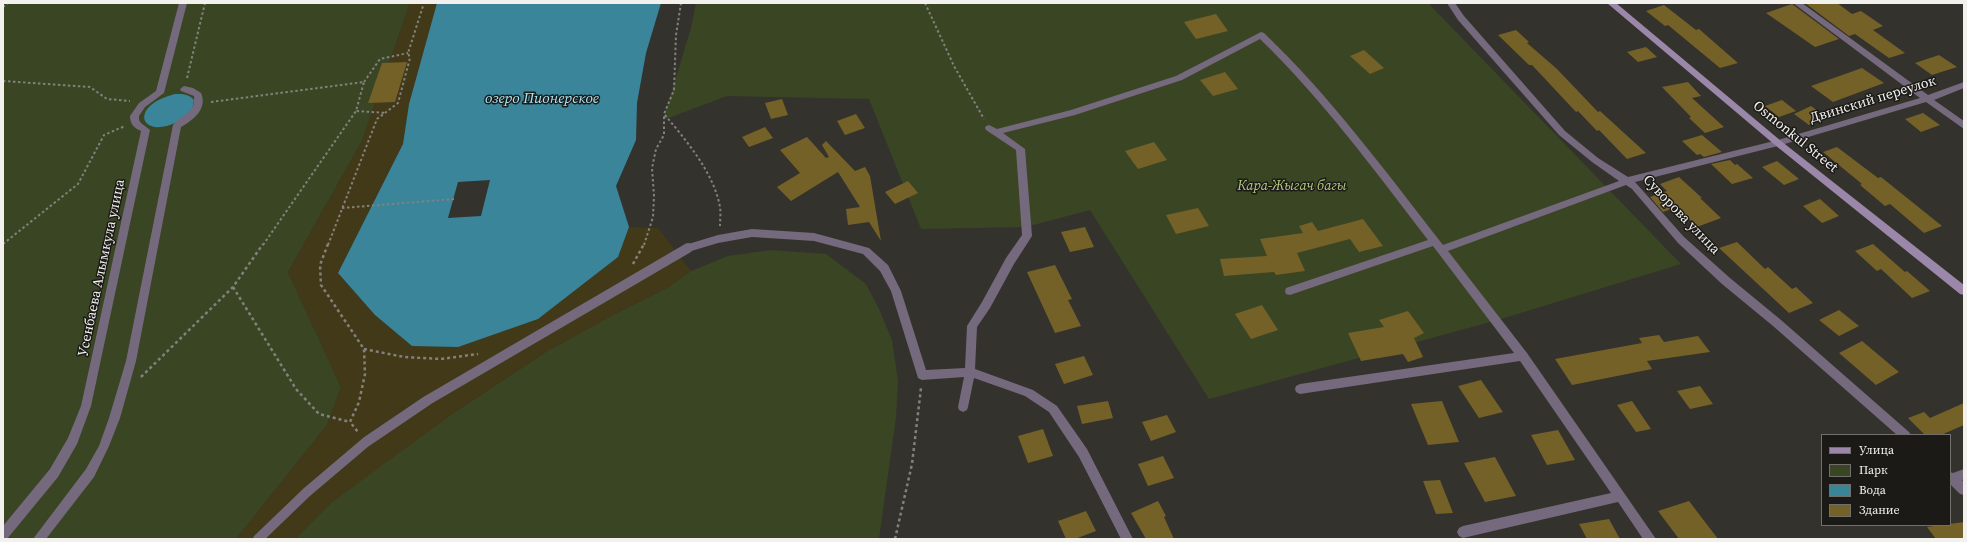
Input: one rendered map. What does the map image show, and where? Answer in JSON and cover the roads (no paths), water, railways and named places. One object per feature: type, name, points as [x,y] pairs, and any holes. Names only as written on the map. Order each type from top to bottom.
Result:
[{"type":"street","name":"Усенбаева Алымкула улица","points":[[3,535],[54,473],[73,440],[86,406],[146,130],[138,127],[134,122],[134,114],[147,100],[160,93],[183,3]]},
{"type":"street","name":"Суворова улица","points":[[1451,3],[1461,18],[1562,133],[1595,160],[1635,187],[1681,240],[1726,281],[1777,323],[1904,434]]},
{"type":"street","name":"Osmonkul Street","points":[[1611,3],[1778,143],[1964,291]]},
{"type":"street","points":[[1797,3],[1964,126]]},
{"type":"street","points":[[1000,131],[1072,112],[1179,78],[1261,35],[1285,58],[1356,140],[1523,356],[1650,539]]},
{"type":"street","name":"Двинский переулок","points":[[1290,290],[1437,246],[1626,181],[1778,143],[1927,99],[1964,85]]},
{"type":"street","points":[[39,539],[90,473],[110,433],[131,361],[177,126],[196,112],[200,103],[198,95],[184,89]]},
{"type":"street","points":[[963,407],[970,372],[972,326],[986,305],[1010,261],[1027,236],[1020,149],[989,128]]},
{"type":"street","points":[[688,248],[718,239],[752,233],[814,237],[866,251],[884,268],[896,291],[922,375],[970,372],[1029,394],[1053,409],[1083,453],[1127,539]]},
{"type":"street","points":[[1300,389],[1523,356]]},
{"type":"street","points":[[1951,478],[1964,474]]},
{"type":"street","points":[[1951,478],[1964,490]]},
{"type":"street","points":[[1463,532],[1620,496]]},
{"type":"lane","points":[[258,539],[307,492],[366,442],[428,400],[688,248]]},
{"type":"water","name":"озеро Пионерское","points":[[437,3],[661,3],[646,53],[637,103],[636,140],[616,186],[629,227],[618,257],[538,319],[458,347],[412,346],[375,315],[338,273],[403,144],[409,104]],"holes":[[[490,180],[481,216],[448,218],[458,182]]]},
{"type":"water","points":[[175,94],[186,95],[192,98],[194,100],[192,110],[179,121],[165,126],[155,127],[148,124],[144,119],[145,113],[150,106],[160,99]]},
{"type":"park label","name":"Кара-Жыгач багы","points":[[1292,186]]}]
